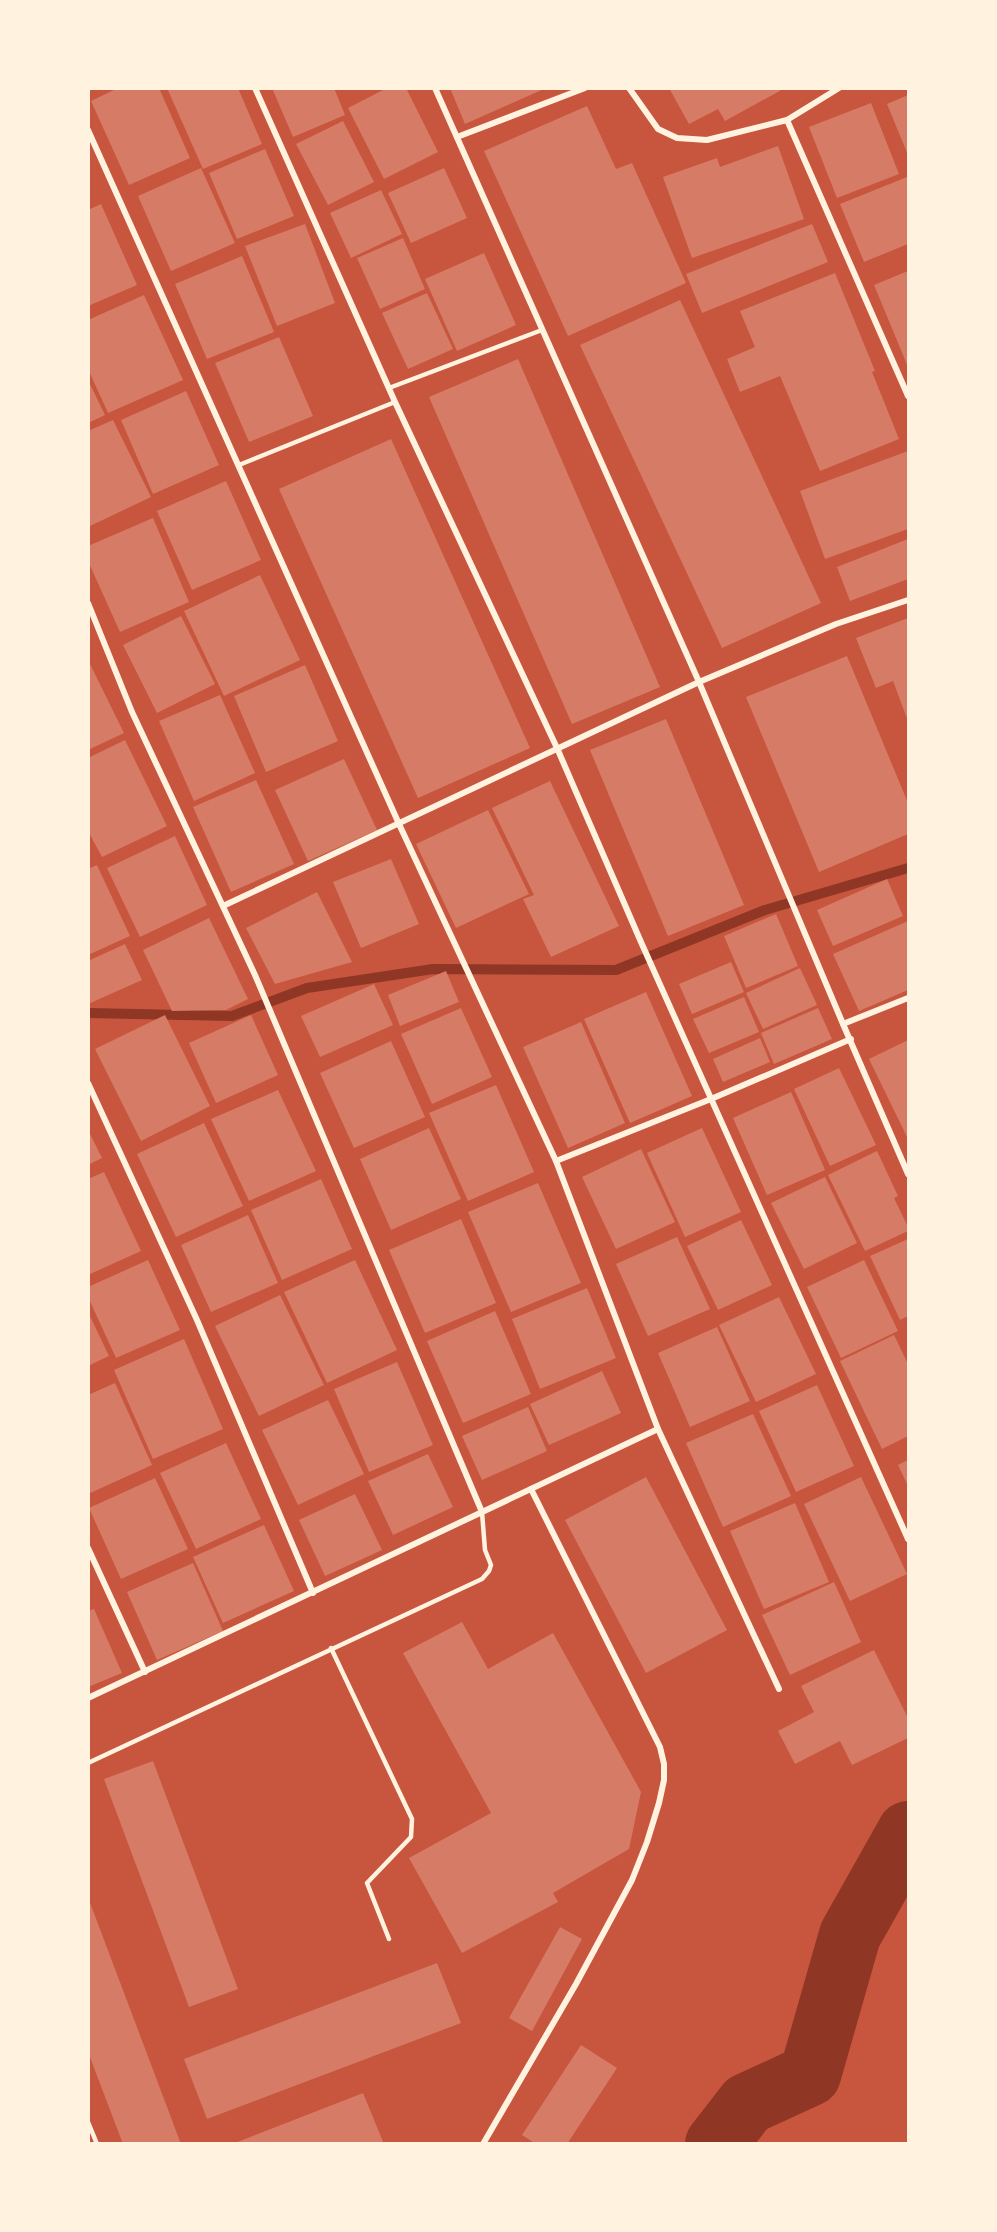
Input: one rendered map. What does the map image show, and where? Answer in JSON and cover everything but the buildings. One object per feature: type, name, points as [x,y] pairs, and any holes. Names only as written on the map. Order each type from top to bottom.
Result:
[{"type":"street","points":[[255,88],[395,402],[557,748],[641,942],[909,1539]]},
{"type":"street","points":[[435,88],[699,682],[843,1024],[909,1174]]},
{"type":"street","points":[[457,137],[585,88]]},
{"type":"street","points":[[629,88],[658,129],[677,138],[707,140],[787,120],[839,88]]},
{"type":"street","points":[[787,120],[909,396]]},
{"type":"street","points":[[88,130],[399,824],[556,1161],[658,1429],[779,1689]]},
{"type":"street","points":[[223,906],[699,682],[836,624],[909,600]]},
{"type":"street","points":[[88,603],[132,712],[255,975],[482,1512]]},
{"type":"street","points":[[843,1024],[909,998]]},
{"type":"street","points":[[556,1161],[711,1099],[851,1039]]},
{"type":"street","points":[[88,1083],[197,1320],[313,1593]]},
{"type":"street","points":[[88,1698],[658,1429]]},
{"type":"street","points":[[483,2144],[613,1917],[647,1842],[664,1780],[664,1764],[660,1747],[531,1489]]},
{"type":"street","points":[[88,1548],[145,1672]]},
{"type":"lane","points":[[389,388],[542,330]]},
{"type":"lane","points":[[239,465],[395,402]]},
{"type":"lane","points":[[88,1762],[487,1576],[490,1565],[485,1550],[482,1512]]},
{"type":"lane","points":[[332,1648],[412,1819],[411,1837],[367,1883],[389,1939]]},
{"type":"lane","points":[[88,2122],[98,2144]]},
{"type":"waterway","points":[[88,1013],[232,1016],[307,988],[433,969],[616,970],[765,910],[908,868]]},
{"type":"waterway","points":[[716,2144],[747,2104],[810,2075],[850,1935],[908,1832]]}]
